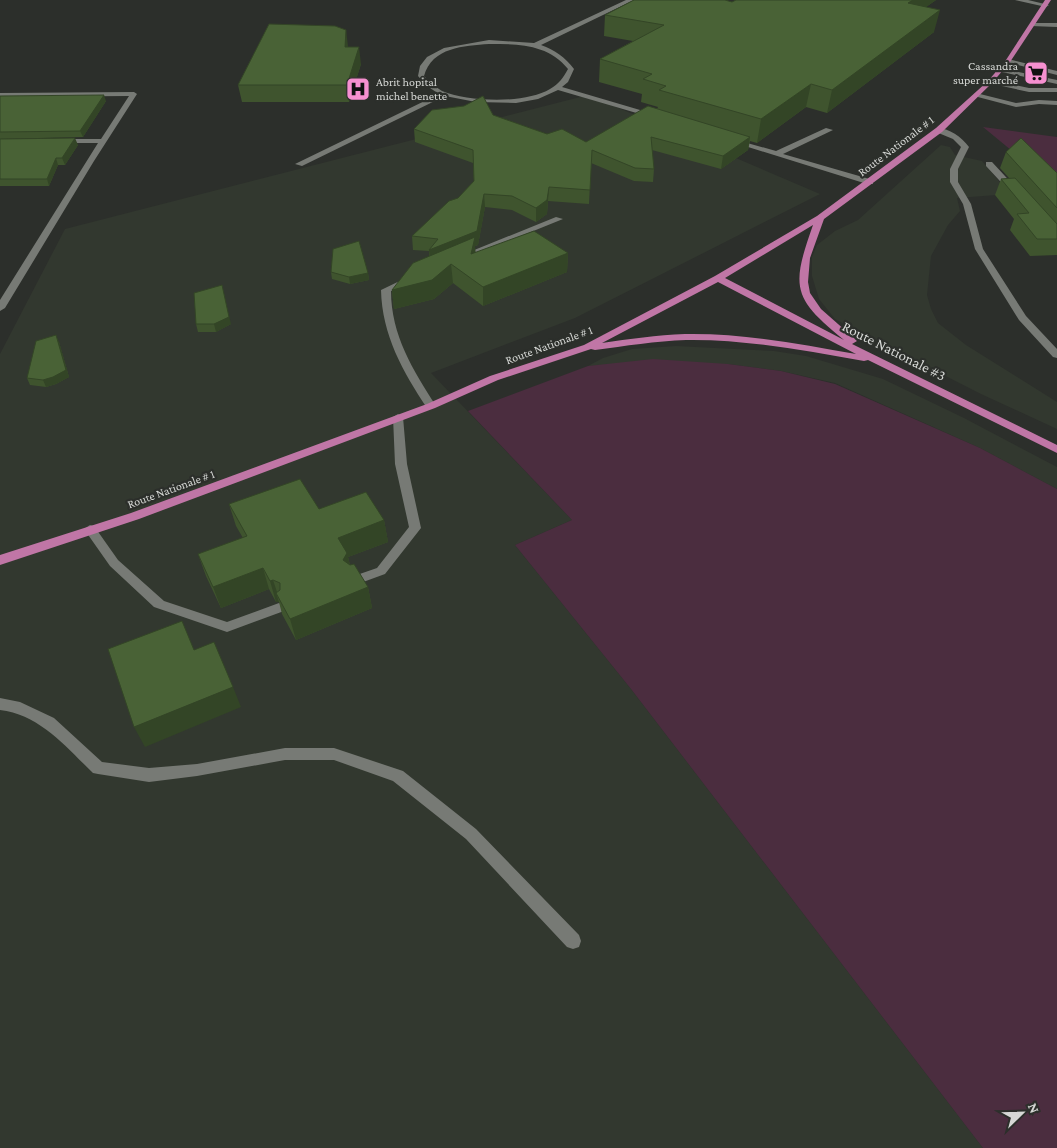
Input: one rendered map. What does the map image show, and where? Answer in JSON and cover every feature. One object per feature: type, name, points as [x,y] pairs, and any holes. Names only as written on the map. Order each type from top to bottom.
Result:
[{"type":"main road","name":"Route Nationale # 1","points":[[0,560],[90,529],[136,516],[431,406],[494,378],[587,348],[718,278],[820,218],[870,182],[939,130],[990,82],[1008,61],[1047,3]]},
{"type":"main road","points":[[820,218],[803,270],[806,295],[816,311],[830,324],[876,360]]},
{"type":"main road","name":"Route Nationale #3","points":[[718,278],[876,360],[1057,448]]},
{"type":"main road","points":[[587,348],[686,337],[735,339],[777,343],[876,360]]},
{"type":"street","points":[[534,46],[631,0]]},
{"type":"street","points":[[1018,0],[1047,3]]},
{"type":"street","points":[[1033,25],[1057,25]]},
{"type":"street","points":[[504,42],[534,46],[553,52],[566,60],[571,69],[569,79],[558,88],[540,96],[509,101],[466,100],[444,94],[429,86],[421,76],[422,66],[430,57],[466,44],[504,42]]},
{"type":"street","points":[[1008,61],[1057,73]]},
{"type":"street","points":[[999,70],[1057,82]]},
{"type":"street","points":[[990,82],[1029,90],[1057,90]]},
{"type":"street","points":[[558,88],[662,120]]},
{"type":"street","points":[[0,95],[134,94],[0,308]]},
{"type":"street","points":[[299,164],[444,94]]},
{"type":"street","points":[[976,95],[1016,105],[1057,102]]},
{"type":"street","points":[[776,154],[829,130]]},
{"type":"street","points":[[939,130],[956,137],[965,147],[954,169],[954,182],[967,204],[979,249],[1022,318],[1057,355]]},
{"type":"street","points":[[728,140],[870,182]]},
{"type":"street","points":[[47,141],[103,141]]},
{"type":"street","points":[[989,164],[1020,198]]},
{"type":"street","points":[[448,262],[559,219]]},
{"type":"street","points":[[422,274],[386,290],[385,305],[404,363],[431,406]]},
{"type":"street","points":[[355,580],[381,571],[415,528],[401,464],[398,417]]},
{"type":"street","points":[[90,529],[114,563],[159,604],[227,627],[279,608]]},
{"type":"street","points":[[0,704],[15,706],[50,722],[98,768],[149,775],[197,770],[285,754],[334,754],[398,776],[471,834],[573,941]]},
{"type":"shaded area","points":[[588,95],[820,194],[575,318],[431,373],[572,520],[515,545],[631,689],[983,1148],[0,1148],[0,354],[65,229]]},
{"type":"shaded area","points":[[983,127],[1057,137],[1057,196],[1017,155]]},
{"type":"shaded area","points":[[941,145],[950,147],[955,155],[982,161],[1010,194],[957,198],[960,211],[948,225],[931,256],[927,295],[931,309],[938,323],[966,345],[1057,402],[1057,429],[981,394],[855,330],[835,319],[819,299],[812,276],[812,257],[817,245],[835,231],[858,220]]},
{"type":"shaded area","points":[[676,346],[774,351],[806,356],[883,379],[964,418],[1057,467],[1057,489],[980,448],[835,383],[781,371],[728,364],[588,366],[603,358],[632,349]]},
{"type":"shaded area","points":[[653,359],[728,364],[781,371],[835,384],[980,448],[1057,489],[1057,1148],[983,1148],[631,689],[515,545],[572,520],[468,411],[588,366]]},
{"type":"building","points":[[634,0],[725,0],[732,2],[736,0],[913,0],[908,3],[940,10],[832,90],[811,84],[761,119],[659,90],[666,86],[643,79],[652,74],[600,59],[664,25],[605,15]]},
{"type":"building","points":[[269,24],[335,26],[346,30],[345,47],[359,47],[347,85],[238,85]]},
{"type":"building","points":[[104,95],[80,131],[0,132],[0,96]]},
{"type":"building","points":[[483,96],[493,115],[547,134],[562,129],[586,142],[648,106],[750,137],[723,156],[651,137],[654,169],[635,168],[592,150],[590,190],[549,187],[547,200],[536,208],[512,196],[484,194],[477,231],[429,250],[438,239],[412,236],[449,201],[458,198],[474,181],[473,150],[414,129],[432,110],[464,106]]},
{"type":"building","points":[[75,138],[62,158],[56,158],[47,179],[0,179],[0,139]]},
{"type":"building","points":[[1021,138],[1057,173],[1057,208],[1006,152]]},
{"type":"building","points":[[1015,178],[1057,224],[1057,239],[1037,239],[1017,214],[1029,213],[1001,179]]},
{"type":"building","points":[[534,231],[568,253],[483,287],[451,264],[432,280],[392,290],[413,263],[475,237],[471,254]]},
{"type":"building","points":[[359,241],[368,273],[349,277],[331,272],[333,249]]},
{"type":"building","points":[[222,285],[229,317],[214,324],[196,324],[194,293]]},
{"type":"building","points":[[56,335],[66,370],[43,380],[27,378],[36,341]]},
{"type":"building","points":[[300,479],[319,509],[366,492],[384,520],[338,538],[347,553],[343,560],[350,565],[354,564],[368,587],[290,619],[276,593],[280,590],[280,583],[273,580],[270,581],[263,568],[213,587],[198,554],[247,536],[229,504]]},
{"type":"building","points":[[182,621],[194,650],[214,642],[233,687],[134,727],[108,649]]},
{"type":"place","name":"Cassandra super marché","points":[[1036,73]]},
{"type":"place","name":"Abrit hopital michel benette","points":[[358,89]]}]
